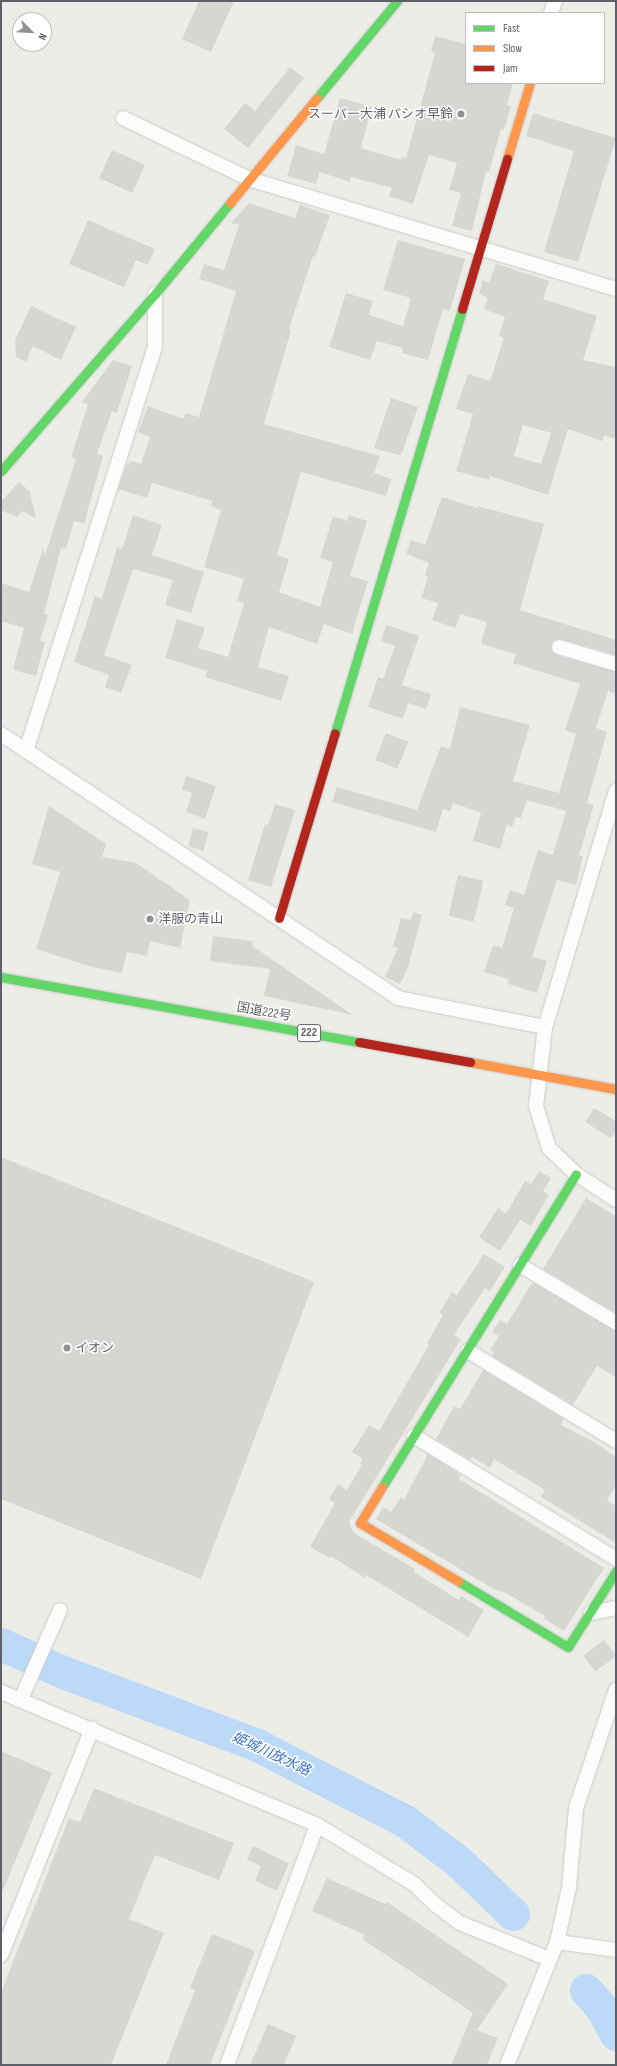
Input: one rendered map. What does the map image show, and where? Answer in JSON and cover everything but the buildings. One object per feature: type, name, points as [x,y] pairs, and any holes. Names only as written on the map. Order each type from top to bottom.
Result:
[{"type":"main road","points":[[1,471],[155,294],[397,1]]},
{"type":"main road","points":[[279,918],[530,84]]},
{"type":"main road","name":"国道222号","points":[[1,977],[616,1089]]},
{"type":"main road","points":[[576,1174],[468,1351],[360,1523],[568,1647],[591,1613],[616,1571]]},
{"type":"street","points":[[551,12],[555,1]]},
{"type":"street","points":[[123,118],[249,179],[616,289]]},
{"type":"street","points":[[26,751],[155,347],[155,294]]},
{"type":"street","points":[[559,647],[616,664]]},
{"type":"street","points":[[1,734],[398,998],[545,1027]]},
{"type":"street","points":[[616,791],[545,1027],[536,1106],[549,1148],[576,1174],[616,1200]]},
{"type":"street","points":[[520,1264],[616,1324]]},
{"type":"street","points":[[468,1351],[616,1441]]},
{"type":"street","points":[[414,1436],[616,1559]]},
{"type":"street","points":[[591,1613],[616,1608]]},
{"type":"street","points":[[21,1699],[60,1610]]},
{"type":"street","points":[[508,2065],[557,1942],[569,1888],[576,1808],[616,1690]]},
{"type":"street","points":[[1,1692],[92,1728],[317,1825],[414,1884],[436,1905],[460,1923],[549,1959]]},
{"type":"street","points":[[1,1955],[92,1728]]},
{"type":"street","points":[[227,2065],[317,1825]]},
{"type":"street","points":[[557,1942],[616,1950]]},
{"type":"waterway","name":"姫城川放水路","points":[[1,1644],[63,1672],[255,1744],[405,1821],[459,1862],[513,1914]]},
{"type":"waterway","name":"姫城川放水路","points":[[586,1990],[601,2007],[616,2034]]},
{"type":"traffic: fast","points":[[317,98],[397,1]]},
{"type":"traffic: fast","points":[[1,471],[155,294],[230,203]]},
{"type":"traffic: fast","points":[[335,733],[462,309]]},
{"type":"traffic: fast","points":[[1,977],[359,1042]]},
{"type":"traffic: fast","points":[[382,1487],[576,1174]]},
{"type":"traffic: fast","points":[[458,1581],[568,1647],[616,1571]]},
{"type":"traffic: slow","points":[[507,159],[530,84]]},
{"type":"traffic: slow","points":[[230,203],[317,98]]},
{"type":"traffic: slow","points":[[470,1062],[616,1089]]},
{"type":"traffic: slow","points":[[382,1487],[360,1523],[458,1581]]},
{"type":"traffic: jam","points":[[462,309],[507,159]]},
{"type":"traffic: jam","points":[[279,918],[335,733]]},
{"type":"traffic: jam","points":[[359,1042],[470,1062]]},
{"type":"place","name":"スーパー大浦 パシオ早鈴","points":[[461,114]]},
{"type":"place","name":"洋服の青山","points":[[150,919]]},
{"type":"place","name":"イオン","points":[[67,1348]]}]
